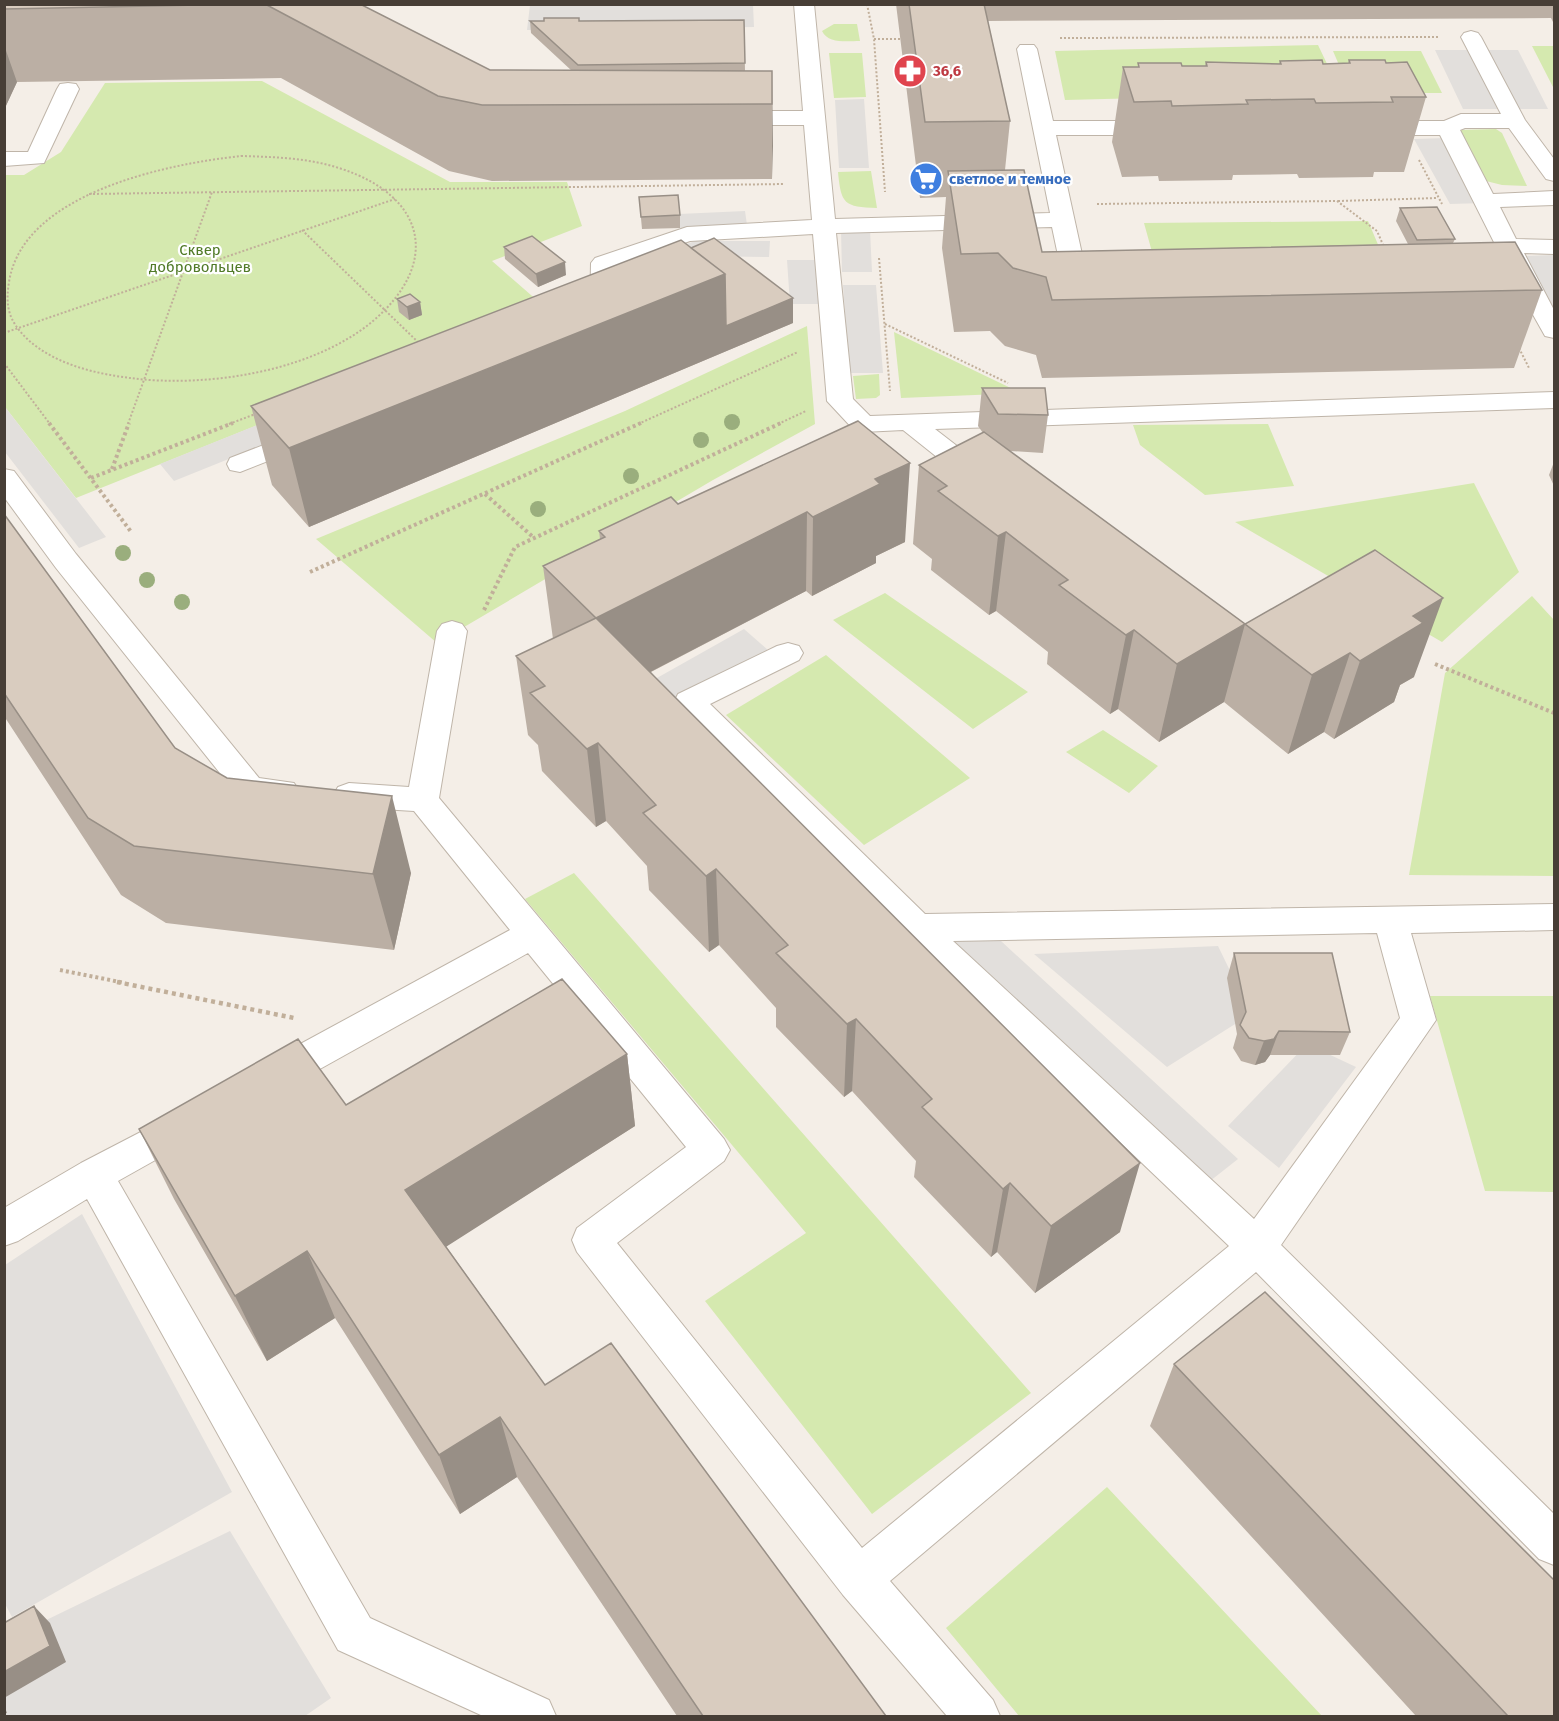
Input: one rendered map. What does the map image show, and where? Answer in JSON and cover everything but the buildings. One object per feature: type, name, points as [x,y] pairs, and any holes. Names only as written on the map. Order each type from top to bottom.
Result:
[{"type":"lane","points":[[804,4],[839,395],[852,429],[909,422],[1554,400]]},
{"type":"lane","points":[[1471,37],[1515,121],[1554,174]]},
{"type":"lane","points":[[1027,50],[1076,284],[1112,284]]},
{"type":"lane","points":[[4,159],[36,158],[69,89]]},
{"type":"lane","points":[[710,118],[814,118]]},
{"type":"lane","points":[[1354,128],[1448,128],[1461,121],[1515,121]]},
{"type":"lane","points":[[1043,128],[1174,128]]},
{"type":"lane","points":[[1448,128],[1554,331]]},
{"type":"lane","points":[[1486,201],[1554,198]]},
{"type":"lane","points":[[580,324],[602,315],[603,263],[687,234],[1061,212]]},
{"type":"lane","points":[[1510,246],[1554,246]]},
{"type":"lane","points":[[1484,281],[1526,280]]},
{"type":"lane","points":[[909,422],[1003,495]]},
{"type":"lane","points":[[240,464],[327,428]]},
{"type":"lane","points":[[4,477],[66,561],[250,789],[423,800],[711,1150],[591,1240],[859,1579],[977,1716]]},
{"type":"lane","points":[[423,800],[452,632]]},
{"type":"lane","points":[[788,653],[689,702],[917,928],[1257,1247],[1554,1544]]},
{"type":"lane","points":[[917,928],[1554,917]]},
{"type":"lane","points":[[859,1579],[1257,1247],[1418,1020],[1390,920]]},
{"type":"lane","points":[[4,1229],[94,1175],[533,934]]},
{"type":"lane","points":[[94,1175],[354,1634],[532,1716]]},
{"type":"path","points":[[1053,38],[1471,37]]},
{"type":"path","points":[[874,39],[900,39]]},
{"type":"path","points":[[241,156],[318,162],[351,172],[395,198],[413,223],[417,257],[408,281],[385,310],[346,338],[286,363],[218,378],[143,380],[105,374],[68,363],[38,347],[18,328],[11,316],[5,293],[8,269],[13,257],[42,223],[86,194],[121,178],[200,159],[241,156]]},
{"type":"path","points":[[86,194],[820,184]]},
{"type":"path","points":[[112,470],[181,272],[212,192]]},
{"type":"path","points":[[4,333],[395,198]]},
{"type":"path","points":[[1061,212],[1439,198]]},
{"type":"path","points":[[1337,201],[1377,231],[1386,251]]},
{"type":"path","points":[[302,230],[424,348]]},
{"type":"path","points":[[884,323],[1010,384]]},
{"type":"path","points":[[310,572],[834,336]]},
{"type":"path","points":[[4,363],[132,533]]},
{"type":"path","points":[[480,618],[515,547],[839,395]]},
{"type":"path","points":[[91,478],[268,409]]},
{"type":"path","points":[[485,494],[534,538]]},
{"type":"path","points":[[1435,664],[1554,713]]},
{"type":"path","points":[[60,969],[356,1031]]},
{"type":"green space","points":[[834,24],[857,24],[860,41],[838,41],[829,38],[822,31]]},
{"type":"green space","points":[[1318,45],[1341,93],[1065,100],[1055,51]]},
{"type":"green space","points":[[1532,46],[1554,46],[1554,89]]},
{"type":"green space","points":[[1333,51],[1421,51],[1442,93],[1351,93]]},
{"type":"green space","points":[[829,53],[862,53],[866,97],[834,98]]},
{"type":"green space","name":"Сквер добровольцев","points":[[262,81],[450,182],[567,182],[582,226],[492,261],[547,309],[76,498],[5,407],[5,175],[24,175],[61,152],[105,83]]},
{"type":"green space","points":[[1496,129],[1502,133],[1527,186],[1502,185],[1486,181],[1459,130]]},
{"type":"green space","points":[[871,171],[877,208],[851,205],[846,202],[841,191],[838,172]]},
{"type":"green space","points":[[1368,221],[1388,268],[1157,270],[1144,223]]},
{"type":"green space","points":[[807,326],[815,424],[713,480],[437,643],[316,539],[625,411]]},
{"type":"green space","points":[[894,332],[1021,393],[901,398]]},
{"type":"green space","points":[[879,374],[880,395],[876,398],[856,399],[853,376]]},
{"type":"green space","points":[[1268,424],[1294,486],[1205,495],[1140,445],[1133,425]]},
{"type":"green space","points":[[1474,483],[1519,572],[1442,642],[1235,522]]},
{"type":"green space","points":[[885,593],[1028,692],[973,729],[833,620]]},
{"type":"green space","points":[[1532,596],[1554,620],[1554,876],[1409,875],[1445,673]]},
{"type":"green space","points":[[826,655],[970,778],[864,845],[726,715]]},
{"type":"green space","points":[[1103,730],[1158,766],[1129,793],[1066,752]]},
{"type":"green space","points":[[574,873],[1031,1393],[872,1514],[705,1301],[806,1233],[525,899]]},
{"type":"green space","points":[[1430,996],[1554,996],[1554,1192],[1485,1191]]},
{"type":"green space","points":[[1107,1487],[1322,1716],[1019,1716],[946,1628]]},
{"type":"shaded area","points":[[530,5],[753,5],[754,27],[527,30]]},
{"type":"shaded area","points":[[1435,50],[1518,50],[1548,109],[1463,109]]},
{"type":"shaded area","points":[[864,99],[869,168],[839,168],[835,100]]},
{"type":"shaded area","points":[[1447,138],[1484,203],[1450,204],[1414,139]]},
{"type":"shaded area","points":[[745,211],[747,225],[680,228],[679,214]]},
{"type":"shaded area","points":[[841,230],[870,230],[872,272],[842,272]]},
{"type":"shaded area","points":[[695,241],[770,241],[769,257],[701,256],[630,265]]},
{"type":"shaded area","points":[[1554,255],[1554,314],[1553,314],[1523,256]]},
{"type":"shaded area","points":[[787,260],[818,260],[821,304],[790,304]]},
{"type":"shaded area","points":[[843,285],[876,285],[883,373],[849,373]]},
{"type":"shaded area","points":[[547,309],[564,324],[174,481],[160,464]]},
{"type":"shaded area","points":[[5,407],[106,537],[79,548],[5,452]]},
{"type":"shaded area","points":[[744,629],[768,650],[671,705],[648,683]]},
{"type":"shaded area","points":[[948,940],[1001,941],[1238,1159],[1205,1185]]},
{"type":"shaded area","points":[[1218,946],[1251,1014],[1167,1067],[1034,954]]},
{"type":"shaded area","points":[[1307,1044],[1356,1067],[1279,1168],[1228,1126]]},
{"type":"shaded area","points":[[82,1214],[232,1492],[12,1617],[4,1602],[5,1265]]},
{"type":"shaded area","points":[[230,1531],[331,1698],[305,1716],[5,1716],[5,1640]]},
{"type":"place","name":"36,6","points":[[910,71]]},
{"type":"place","name":"светлое и темное","points":[[926,179]]}]
